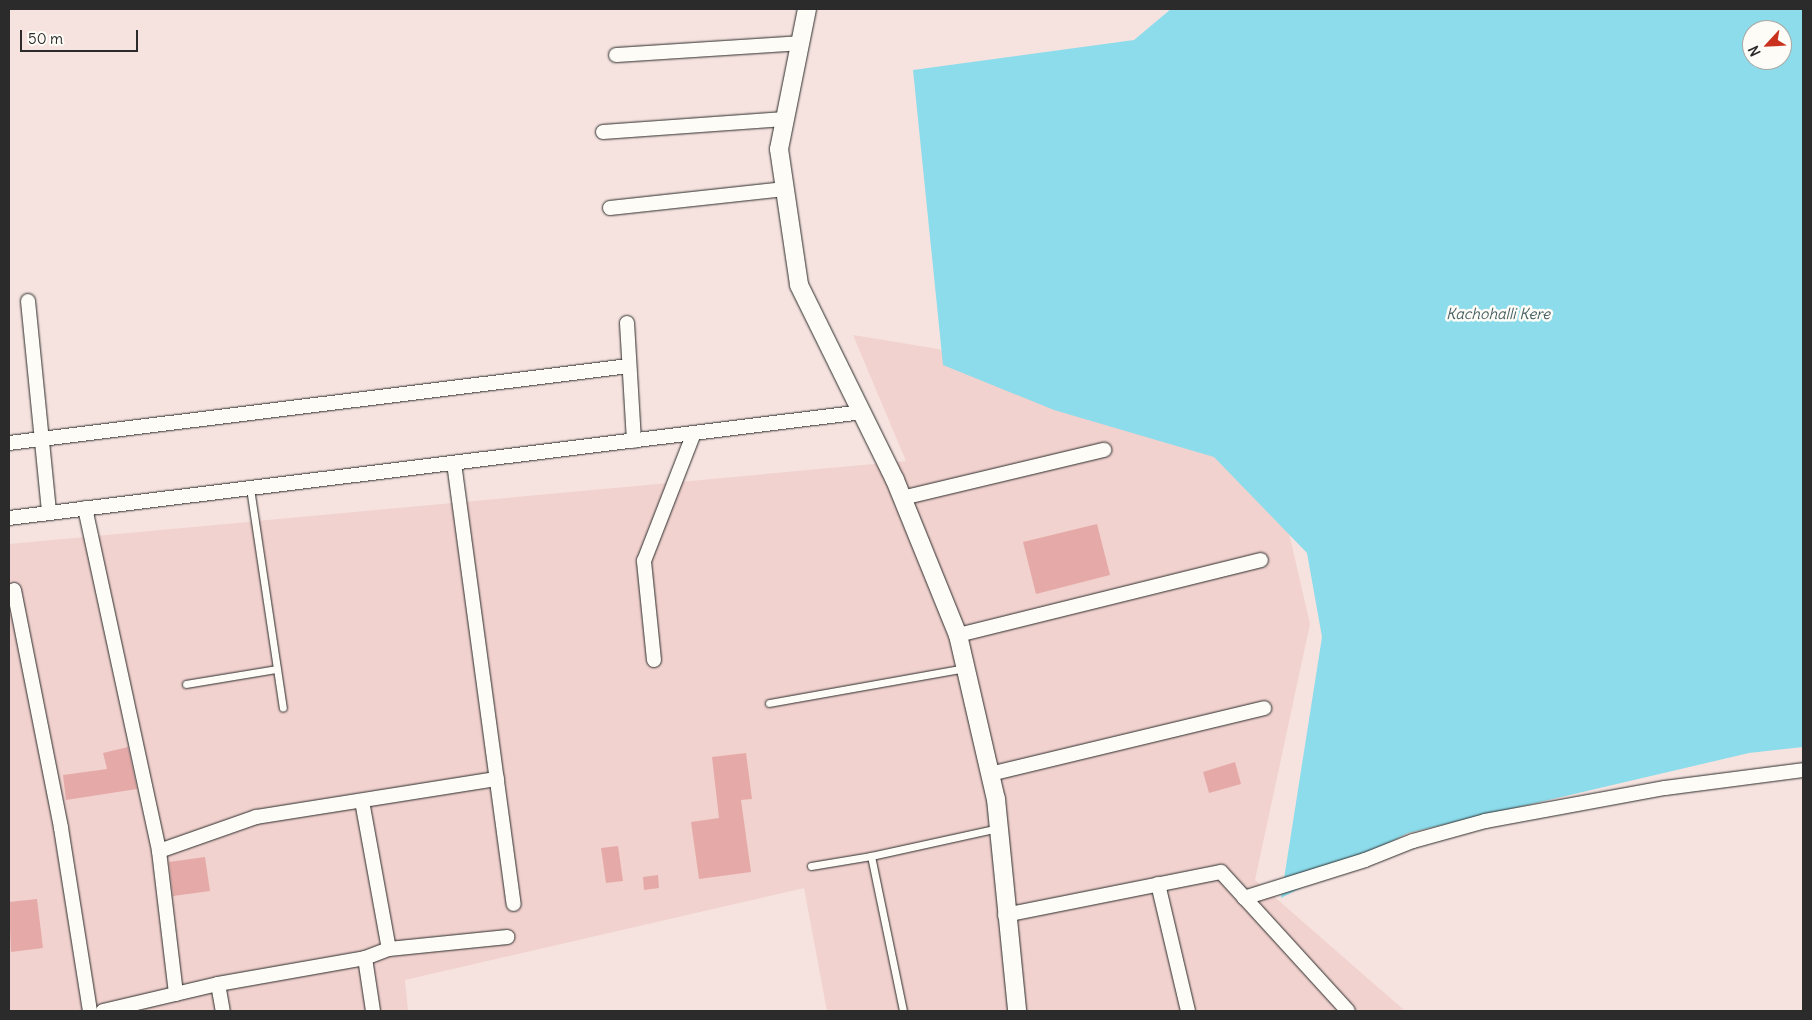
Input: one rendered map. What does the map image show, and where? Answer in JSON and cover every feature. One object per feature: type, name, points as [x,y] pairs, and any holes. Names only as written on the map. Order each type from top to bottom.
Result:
[{"type":"street","points":[[807,9],[779,148],[799,284],[902,498],[958,635],[990,774],[998,828],[1005,915],[1017,1011]]},
{"type":"street","points":[[616,55],[800,43]]},
{"type":"street","points":[[603,132],[785,119]]},
{"type":"street","points":[[610,208],[785,189]]},
{"type":"street","points":[[28,301],[49,513]]},
{"type":"street","points":[[627,323],[628,366],[634,440]]},
{"type":"street","points":[[9,443],[628,366]]},
{"type":"street","points":[[9,518],[862,412]]},
{"type":"street","points":[[654,660],[644,561],[694,433]]},
{"type":"street","points":[[902,498],[1104,450]]},
{"type":"street","points":[[454,463],[514,904]]},
{"type":"street","points":[[85,508],[159,851],[176,994]]},
{"type":"street","points":[[958,635],[1261,560]]},
{"type":"street","points":[[14,590],[61,828],[90,1011]]},
{"type":"street","points":[[990,774],[1264,708]]},
{"type":"street","points":[[1244,898],[1365,860],[1413,841],[1485,821],[1665,788],[1803,770]]},
{"type":"street","points":[[159,851],[256,817],[497,779]]},
{"type":"street","points":[[362,801],[388,948]]},
{"type":"street","points":[[1005,915],[1221,872],[1348,1011]]},
{"type":"street","points":[[1158,884],[1188,1011]]},
{"type":"street","points":[[103,1011],[218,984],[365,958],[388,948],[507,937]]},
{"type":"street","points":[[365,958],[373,1011]]},
{"type":"street","points":[[218,984],[223,1011]]},
{"type":"lane","points":[[250,488],[284,708]]},
{"type":"lane","points":[[769,703],[966,668]]},
{"type":"lane","points":[[186,684],[277,669]]},
{"type":"lane","points":[[811,866],[871,856],[998,828]]},
{"type":"lane","points":[[871,856],[903,1011]]},
{"type":"shaded area","points":[[853,335],[938,349],[1196,432],[1286,520],[1310,624],[1255,880],[1405,1011],[827,1011],[804,888],[405,980],[408,1011],[9,1011],[9,544],[906,461]]},
{"type":"water","name":"Kachohalli Kere","points":[[1171,9],[1803,9],[1803,747],[1749,753],[1408,833],[1281,898],[1322,637],[1307,553],[1214,457],[1054,410],[943,365],[913,70],[1134,40]]},
{"type":"building","points":[[1097,524],[1110,575],[1036,594],[1023,542]]},
{"type":"building","points":[[128,747],[137,789],[66,800],[63,775],[107,769],[103,753]]},
{"type":"building","points":[[746,753],[752,799],[741,800],[751,872],[699,879],[691,822],[719,818],[712,757]]},
{"type":"building","points":[[1235,762],[1241,784],[1209,793],[1203,772]]},
{"type":"building","points":[[618,846],[623,881],[606,883],[601,848]]},
{"type":"building","points":[[205,857],[210,891],[173,896],[169,862]]},
{"type":"building","points":[[658,875],[659,888],[644,890],[643,877]]},
{"type":"building","points":[[37,899],[43,948],[11,952],[9,902]]}]
